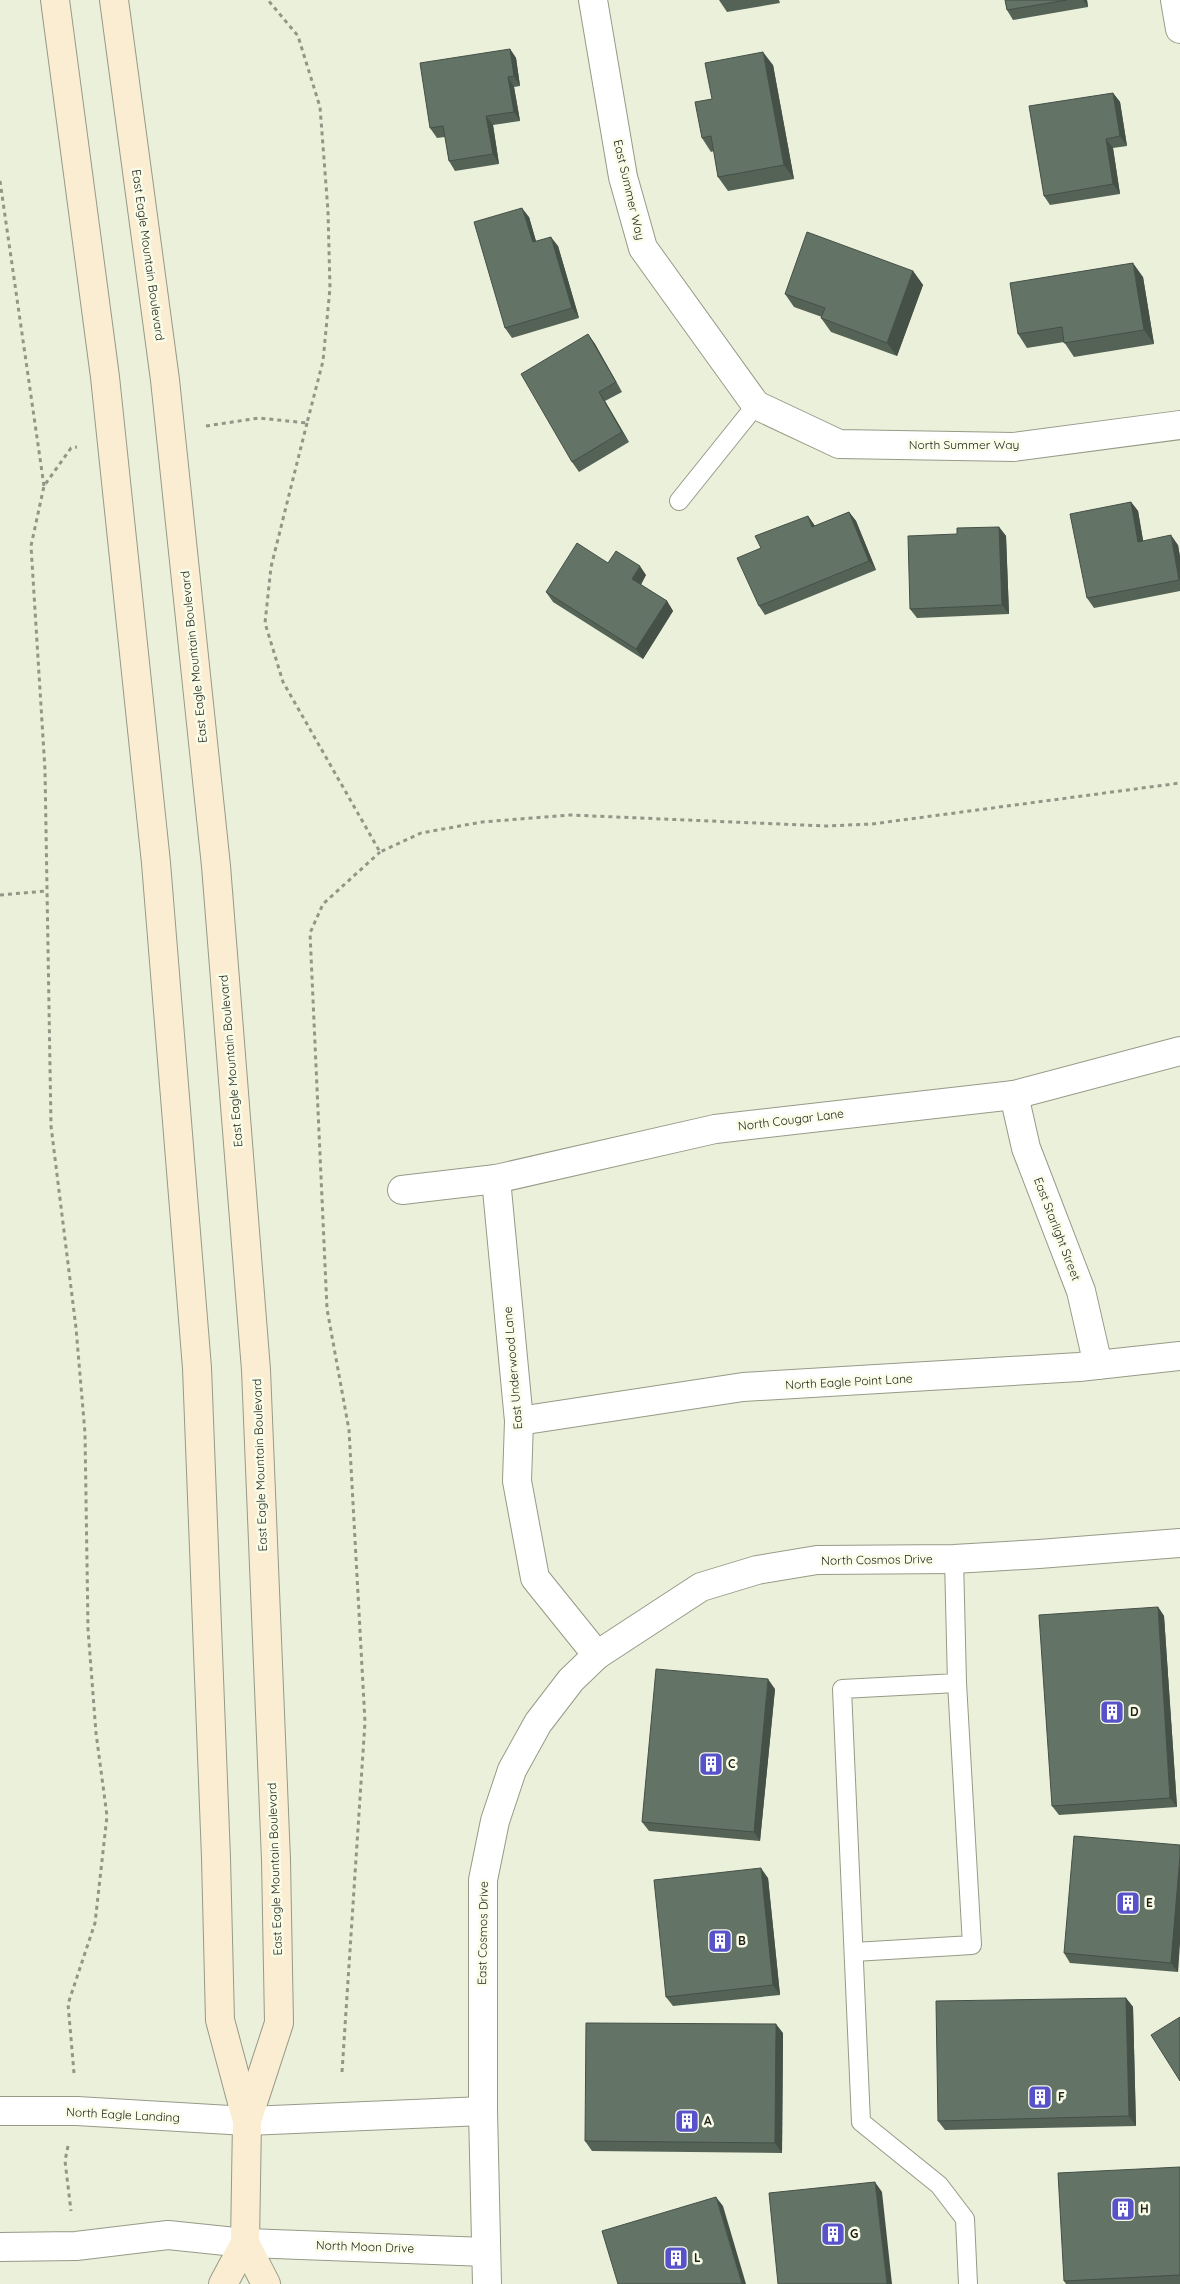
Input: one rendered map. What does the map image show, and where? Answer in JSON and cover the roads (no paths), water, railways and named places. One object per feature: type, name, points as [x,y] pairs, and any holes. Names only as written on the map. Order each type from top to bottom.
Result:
[{"type":"street","name":"East Eagle Mountain Boulevard","points":[[55,0],[105,377],[156,863],[197,1368],[216,1858],[220,2020],[247,2121],[244,2243],[223,2284]]},
{"type":"street","name":"East Eagle Mountain Boulevard","points":[[114,0],[165,380],[214,846],[256,1370],[276,1860],[279,2023],[247,2121]]},
{"type":"street","name":"East Summer Way","points":[[593,0],[623,177],[643,248],[756,405]]},
{"type":"street","points":[[1175,0],[1180,29]]},
{"type":"street","name":"North Summer Way","points":[[756,405],[839,444],[1014,446],[1180,425]]},
{"type":"street","name":"North Cougar Lane","points":[[402,1190],[496,1179],[715,1129],[1014,1095],[1180,1051]]},
{"type":"street","name":"East Starlight Street","points":[[1014,1095],[1026,1148],[1081,1292],[1098,1365]]},
{"type":"street","name":"East Underwood Lane","points":[[496,1179],[520,1421],[517,1482],[535,1578],[597,1655]]},
{"type":"street","name":"North Eagle Point Lane","points":[[520,1421],[743,1387],[877,1381],[1098,1365],[1180,1356]]},
{"type":"street","name":"North Cosmos Drive","points":[[597,1655],[701,1587],[757,1570],[816,1560],[954,1559],[1180,1543]]},
{"type":"street","name":"East Cosmos Drive","points":[[487,2284],[483,2111],[483,1880],[495,1820],[512,1770],[538,1722],[572,1680],[597,1655]]},
{"type":"street","name":"North Eagle Landing","points":[[0,2111],[77,2112],[247,2121]]},
{"type":"street","points":[[247,2121],[483,2111]]},
{"type":"street","points":[[0,2247],[76,2246],[168,2235],[244,2243]]},
{"type":"street","name":"East Eagle Mountain Boulevard","points":[[244,2243],[266,2284]]},
{"type":"street","name":"North Moon Drive","points":[[244,2243],[486,2252]]},
{"type":"lane","points":[[679,501],[756,405]]},
{"type":"lane","points":[[854,1952],[972,1945],[957,1683],[954,1559]]},
{"type":"lane","points":[[957,1683],[842,1689],[861,2122],[939,2184],[965,2219],[968,2284]]},
{"type":"place","name":"D","points":[[1112,1712]]},
{"type":"place","name":"C","points":[[711,1764]]},
{"type":"place","name":"E","points":[[1128,1903]]},
{"type":"place","name":"B","points":[[720,1941]]},
{"type":"place","name":"F","points":[[1040,2097]]},
{"type":"place","name":"A","points":[[687,2121]]},
{"type":"place","name":"H","points":[[1123,2209]]},
{"type":"place","name":"G","points":[[833,2234]]},
{"type":"place","name":"L","points":[[676,2258]]}]
